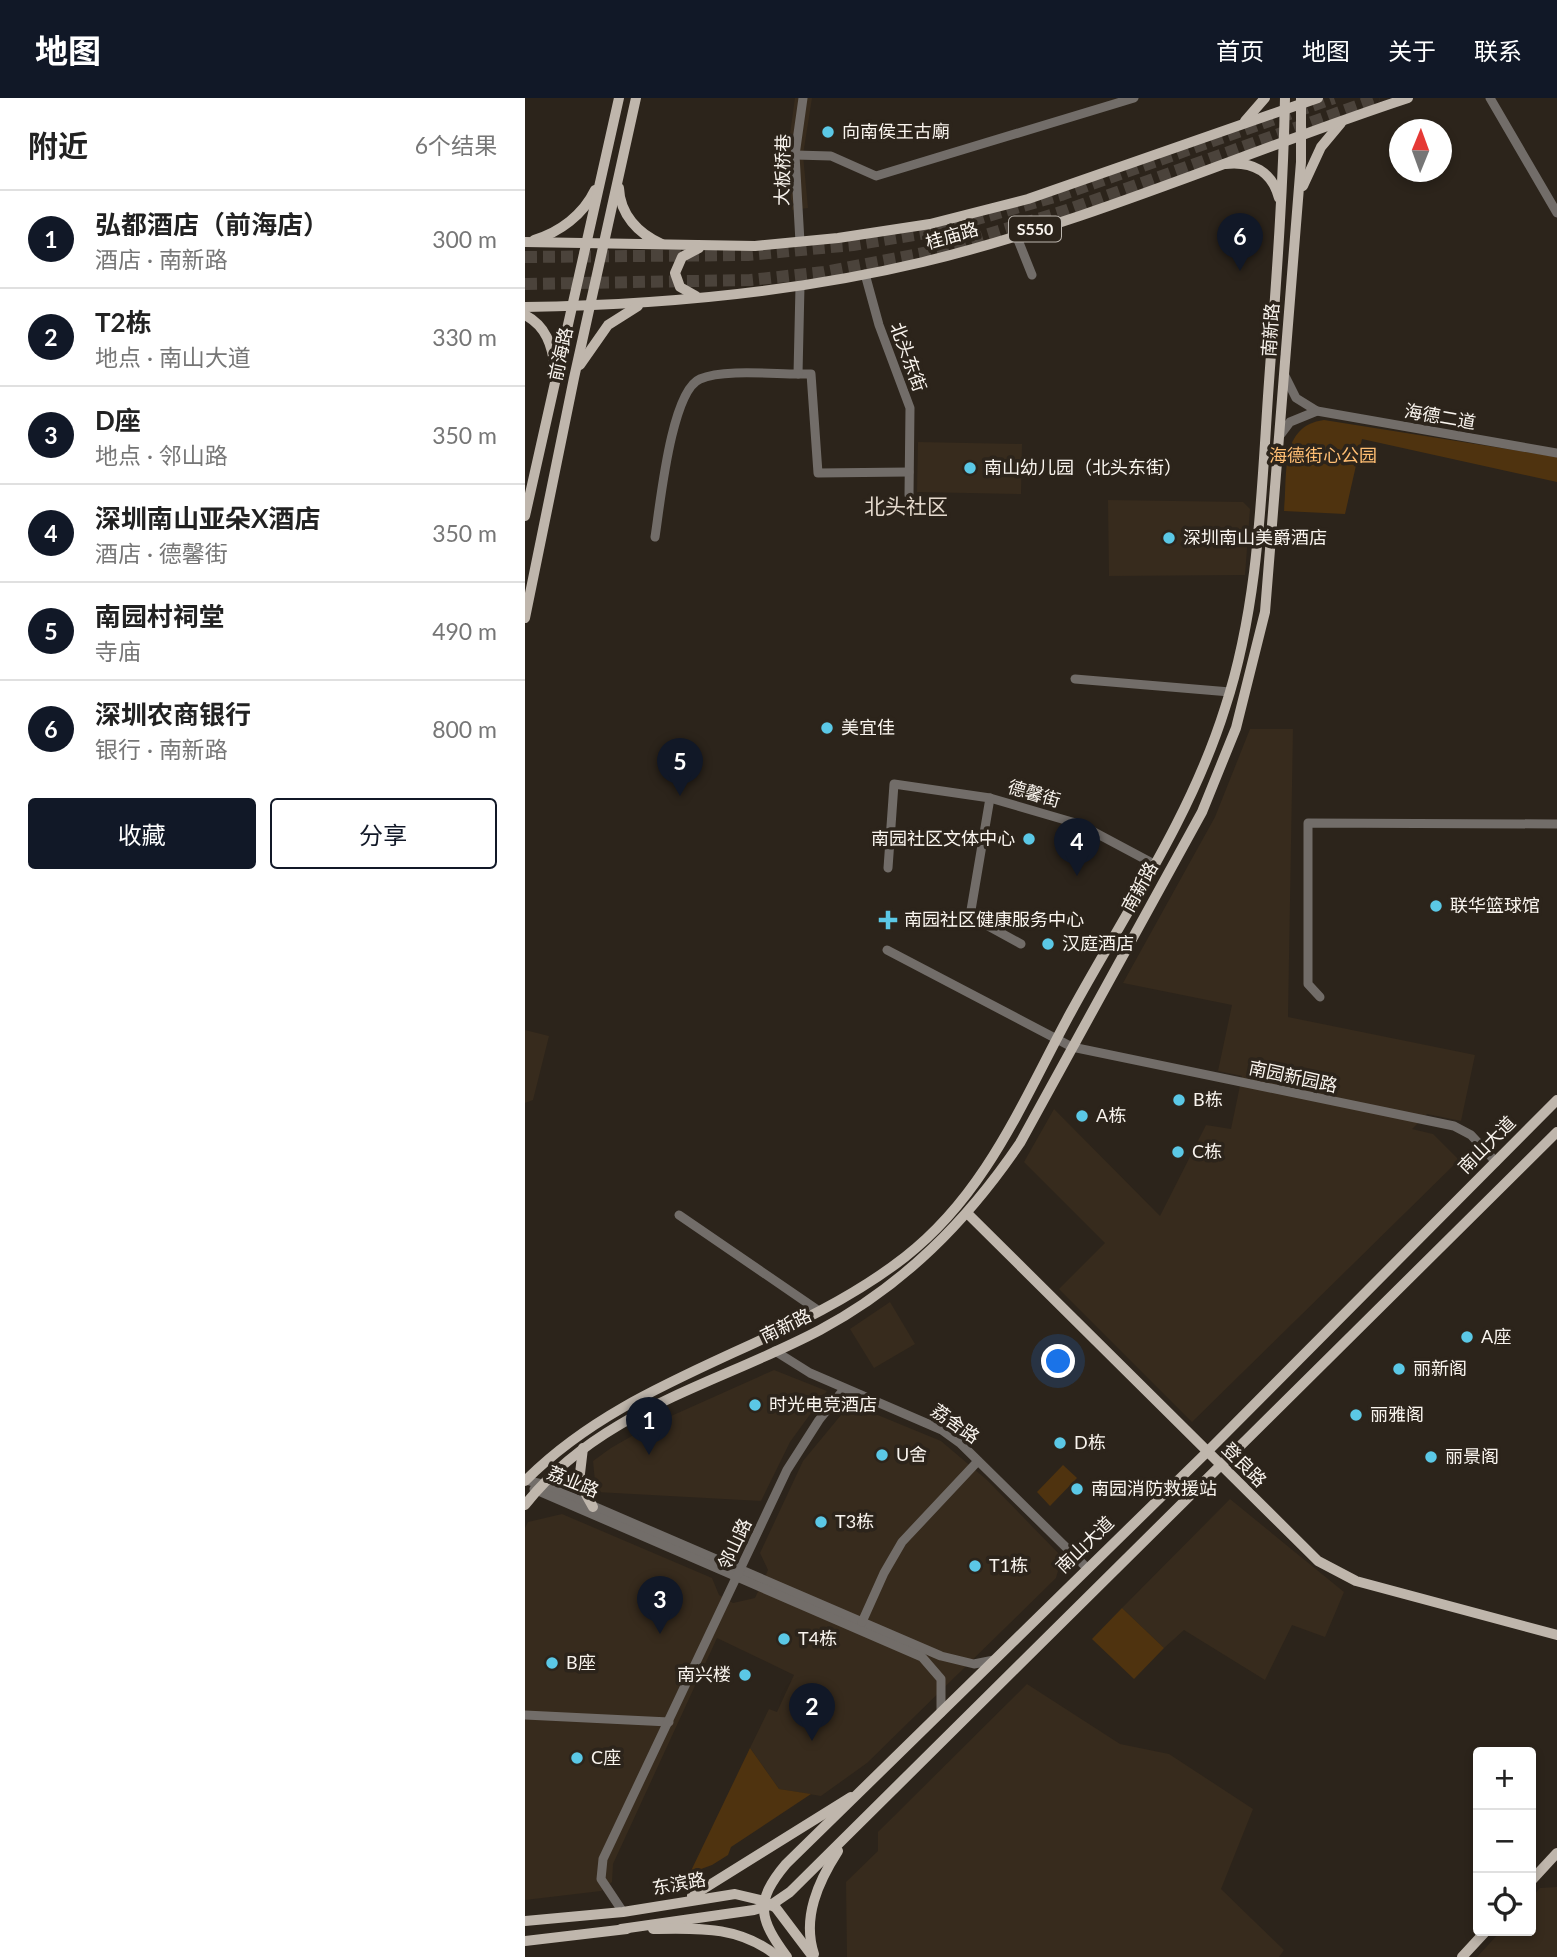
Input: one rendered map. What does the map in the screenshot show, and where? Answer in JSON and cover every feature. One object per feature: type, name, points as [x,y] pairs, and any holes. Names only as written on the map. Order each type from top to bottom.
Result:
[{"type":"main road","name":"前海路","points":[[525,516],[619,98]]},
{"type":"main road","name":"前海路","points":[[525,618],[589,306],[636,98]]},
{"type":"main road","points":[[1234,128],[1251,117],[1265,98]]},
{"type":"main road","name":"桂庙路","points":[[525,242],[705,247],[800,243],[877,233],[980,213],[1234,128],[1285,104],[1318,98]]},
{"type":"main road","name":"桂庙路","points":[[525,307],[571,307],[706,297],[800,286],[924,262],[1016,235],[1408,98]]},
{"type":"main road","name":"南新路","points":[[525,1505],[539,1488],[583,1448],[644,1410],[775,1351],[839,1319],[879,1293],[935,1248],[968,1214],[1020,1143],[1202,812],[1236,728],[1265,612],[1298,210],[1301,101]]},
{"type":"main road","name":"南新路","points":[[525,1481],[566,1443],[637,1398],[819,1311],[904,1258],[949,1217],[971,1191],[1009,1133],[1197,782],[1230,692],[1250,608],[1256,559],[1281,209],[1285,104]]},
{"type":"main road","points":[[1298,210],[1315,157],[1329,134],[1347,118]]},
{"type":"main road","points":[[1212,166],[1244,164],[1264,171],[1275,185],[1281,209]]},
{"type":"main road","points":[[619,175],[622,206],[637,229],[660,243],[675,247]]},
{"type":"main road","points":[[525,242],[545,237],[571,221],[592,196],[601,178]]},
{"type":"main road","points":[[705,247],[682,257],[675,273],[680,287],[695,296],[706,297]]},
{"type":"main road","points":[[574,378],[588,351],[608,325],[624,312],[647,302]]},
{"type":"main road","points":[[525,315],[538,323],[546,334],[556,375]]},
{"type":"main road","name":"南山大道","points":[[766,1905],[772,1882],[786,1864],[866,1789],[1207,1452],[1557,1100]]},
{"type":"main road","points":[[525,1941],[621,1929],[766,1905],[799,1884],[1557,1132]]},
{"type":"main road","name":"登良路","points":[[968,1214],[1304,1550],[1356,1581],[1557,1635]]},
{"type":"main road","points":[[637,1398],[644,1410]]},
{"type":"main road","points":[[583,1448],[579,1482],[593,1507]]},
{"type":"main road","points":[[666,1905],[709,1888],[821,1814],[866,1789]]},
{"type":"main road","points":[[814,1957],[810,1935],[813,1903],[826,1870],[855,1828]]},
{"type":"main road","points":[[1536,1876],[1557,1853]]},
{"type":"main road","name":"东滨路","points":[[525,1921],[623,1912],[722,1894],[766,1905]]},
{"type":"main road","points":[[766,1905],[770,1934],[787,1957]]},
{"type":"main road","points":[[766,1905],[785,1917],[814,1957]]},
{"type":"main road","points":[[621,1929],[724,1930],[750,1938],[779,1957]]},
{"type":"main road","points":[[1462,1957],[1481,1936]]},
{"type":"street","name":"大板桥巷","points":[[800,243],[795,155],[803,98]]},
{"type":"street","points":[[795,155],[831,156],[876,176],[1134,98]]},
{"type":"street","points":[[1490,98],[1557,213]]},
{"type":"street","points":[[1016,235],[1032,275]]},
{"type":"street","name":"北头东街","points":[[865,274],[879,325],[910,408],[909,495]]},
{"type":"street","points":[[798,374],[800,286]]},
{"type":"street","points":[[655,537],[666,467],[687,389],[699,379],[716,376],[811,374],[818,472],[909,472]]},
{"type":"street","points":[[1285,376],[1296,398],[1317,411]]},
{"type":"street","points":[[1281,434],[1290,422],[1317,411]]},
{"type":"street","name":"海德二道","points":[[1317,411],[1557,453]]},
{"type":"street","points":[[1075,679],[1230,692]]},
{"type":"street","name":"德馨街","points":[[888,868],[894,784],[991,798],[1079,824],[1154,864]]},
{"type":"street","points":[[991,798],[970,916],[1021,944]]},
{"type":"street","points":[[1320,997],[1308,984],[1308,823],[1557,824]]},
{"type":"street","name":"南园新园路","points":[[887,950],[1072,1047],[1454,1126],[1471,1135],[1496,1162]]},
{"type":"street","points":[[679,1215],[819,1311]]},
{"type":"street","name":"荔舍路","points":[[775,1351],[797,1367],[844,1389],[924,1420],[960,1443],[1087,1568]]},
{"type":"street","name":"邻山路","points":[[623,1912],[603,1885],[600,1868],[792,1460],[844,1389]]},
{"type":"street","points":[[862,1622],[884,1573],[902,1542],[978,1461]]},
{"type":"street","name":"荔业路","points":[[525,1481],[739,1574],[948,1659],[974,1664],[994,1660]]},
{"type":"street","name":"荔业路","points":[[539,1488],[593,1507],[922,1657],[937,1670],[941,1679],[941,1714]]},
{"type":"street","points":[[525,1715],[669,1722]]},
{"type":"shaded area","points":[[795,98],[812,98],[803,155],[808,208],[792,210],[787,155]]},
{"type":"shaded area","name":"南山幼儿园（北头东街）","points":[[918,442],[1022,444],[1021,494],[917,492]]},
{"type":"shaded area","name":"深圳南山美爵酒店","points":[[1108,500],[1243,502],[1250,509],[1245,575],[1109,576]]},
{"type":"shaded area","points":[[1250,729],[1293,729],[1288,1017],[1475,1055],[1461,1121],[1427,1114],[1412,1129],[1433,1134],[1459,1160],[1192,1422],[1059,1289],[1105,1243],[1024,1162],[1054,1109],[1160,1216],[1206,1125],[1231,1129],[1242,1076],[1218,1071],[1232,1005],[1123,983],[1215,817]]},
{"type":"shaded area","points":[[525,1030],[549,1036],[533,1100],[525,1103]]},
{"type":"shaded area","points":[[890,1302],[915,1344],[874,1368],[850,1329]]},
{"type":"shaded area","points":[[774,1370],[827,1391],[790,1442],[761,1501],[596,1492],[593,1461],[611,1448],[651,1425]]},
{"type":"shaded area","points":[[868,1411],[941,1441],[987,1480],[1062,1557],[1056,1578],[867,1763],[821,1796],[779,1789],[750,1748],[769,1709],[777,1712],[794,1675],[717,1638],[613,1864],[612,1882],[601,1891],[525,1900],[525,1528],[528,1522],[562,1514],[712,1578],[719,1595],[733,1603],[755,1598],[768,1570],[760,1553],[803,1461],[841,1415]]},
{"type":"shaded area","points":[[1230,1499],[1344,1592],[1325,1637],[1292,1625],[1265,1680],[1184,1630],[1164,1648],[1122,1608]]},
{"type":"shaded area","points":[[1027,1684],[1120,1744],[1169,1754],[1253,1809],[1221,1889],[1284,1950],[1279,1957],[847,1957],[846,1882],[878,1851],[878,1832]]},
{"type":"shaded area","points":[[1557,1887],[1557,1957],[1477,1957],[1496,1936],[1536,1936],[1536,1892],[1540,1888]]},
{"type":"green space","name":"海德街心公园","points":[[1324,420],[1557,457],[1557,482],[1362,439],[1345,514],[1284,511],[1287,468],[1293,442],[1299,432],[1310,424]]},
{"type":"green space","points":[[1063,1465],[1077,1478],[1050,1506],[1037,1492]]},
{"type":"green space","points":[[1122,1608],[1164,1648],[1134,1679],[1092,1639]]},
{"type":"green space","points":[[750,1748],[779,1789],[811,1794],[731,1847],[728,1855],[712,1865],[690,1873]]},
{"type":"tunnel","points":[[525,257],[748,255],[853,245],[932,232],[1061,195],[1334,98]]},
{"type":"tunnel","points":[[525,284],[750,280],[824,272],[934,251],[1067,210],[1379,98]]},
{"type":"place","name":"向南侯王古廟","points":[[828,132]]},
{"type":"place","name":"深圳农商银行","points":[[1240,271]]},
{"type":"place","name":"南山幼儿园（北头东街）","points":[[970,468]]},
{"type":"place","name":"深圳南山美爵酒店","points":[[1169,538]]},
{"type":"place","name":"美宜佳","points":[[827,728]]},
{"type":"place","name":"南园村祠堂","points":[[680,796]]},
{"type":"place","name":"南园社区文体中心","points":[[1029,839]]},
{"type":"place","name":"深圳南山亚朵X酒店","points":[[1077,876]]},
{"type":"place","name":"联华篮球馆","points":[[1436,906]]},
{"type":"place","name":"南园社区健康服务中心","points":[[888,920]]},
{"type":"place","name":"汉庭酒店","points":[[1048,944]]},
{"type":"place","name":"B栋","points":[[1179,1100]]},
{"type":"place","name":"A栋","points":[[1082,1116]]},
{"type":"place","name":"C栋","points":[[1178,1152]]},
{"type":"place","name":"A座","points":[[1467,1337]]},
{"type":"place","name":"丽新阁","points":[[1399,1369]]},
{"type":"place","name":"时光电竞酒店","points":[[755,1405]]},
{"type":"place","name":"丽雅阁","points":[[1356,1415]]},
{"type":"place","name":"D栋","points":[[1060,1443]]},
{"type":"place","name":"弘都酒店（前海店）","points":[[649,1455]]},
{"type":"place","name":"U舍","points":[[882,1455]]},
{"type":"place","name":"丽景阁","points":[[1431,1457]]},
{"type":"place","name":"南园消防救援站","points":[[1077,1489]]},
{"type":"place","name":"T3栋","points":[[821,1522]]},
{"type":"place","name":"T1栋","points":[[975,1566]]},
{"type":"place","name":"D座","points":[[660,1634]]},
{"type":"place","name":"T4栋","points":[[784,1639]]},
{"type":"place","name":"B座","points":[[552,1663]]},
{"type":"place","name":"南兴楼","points":[[745,1675]]},
{"type":"place","name":"T2栋","points":[[812,1741]]},
{"type":"place","name":"C座","points":[[577,1758]]},
{"type":"district","name":"北头社区","points":[[906,507]]}]
